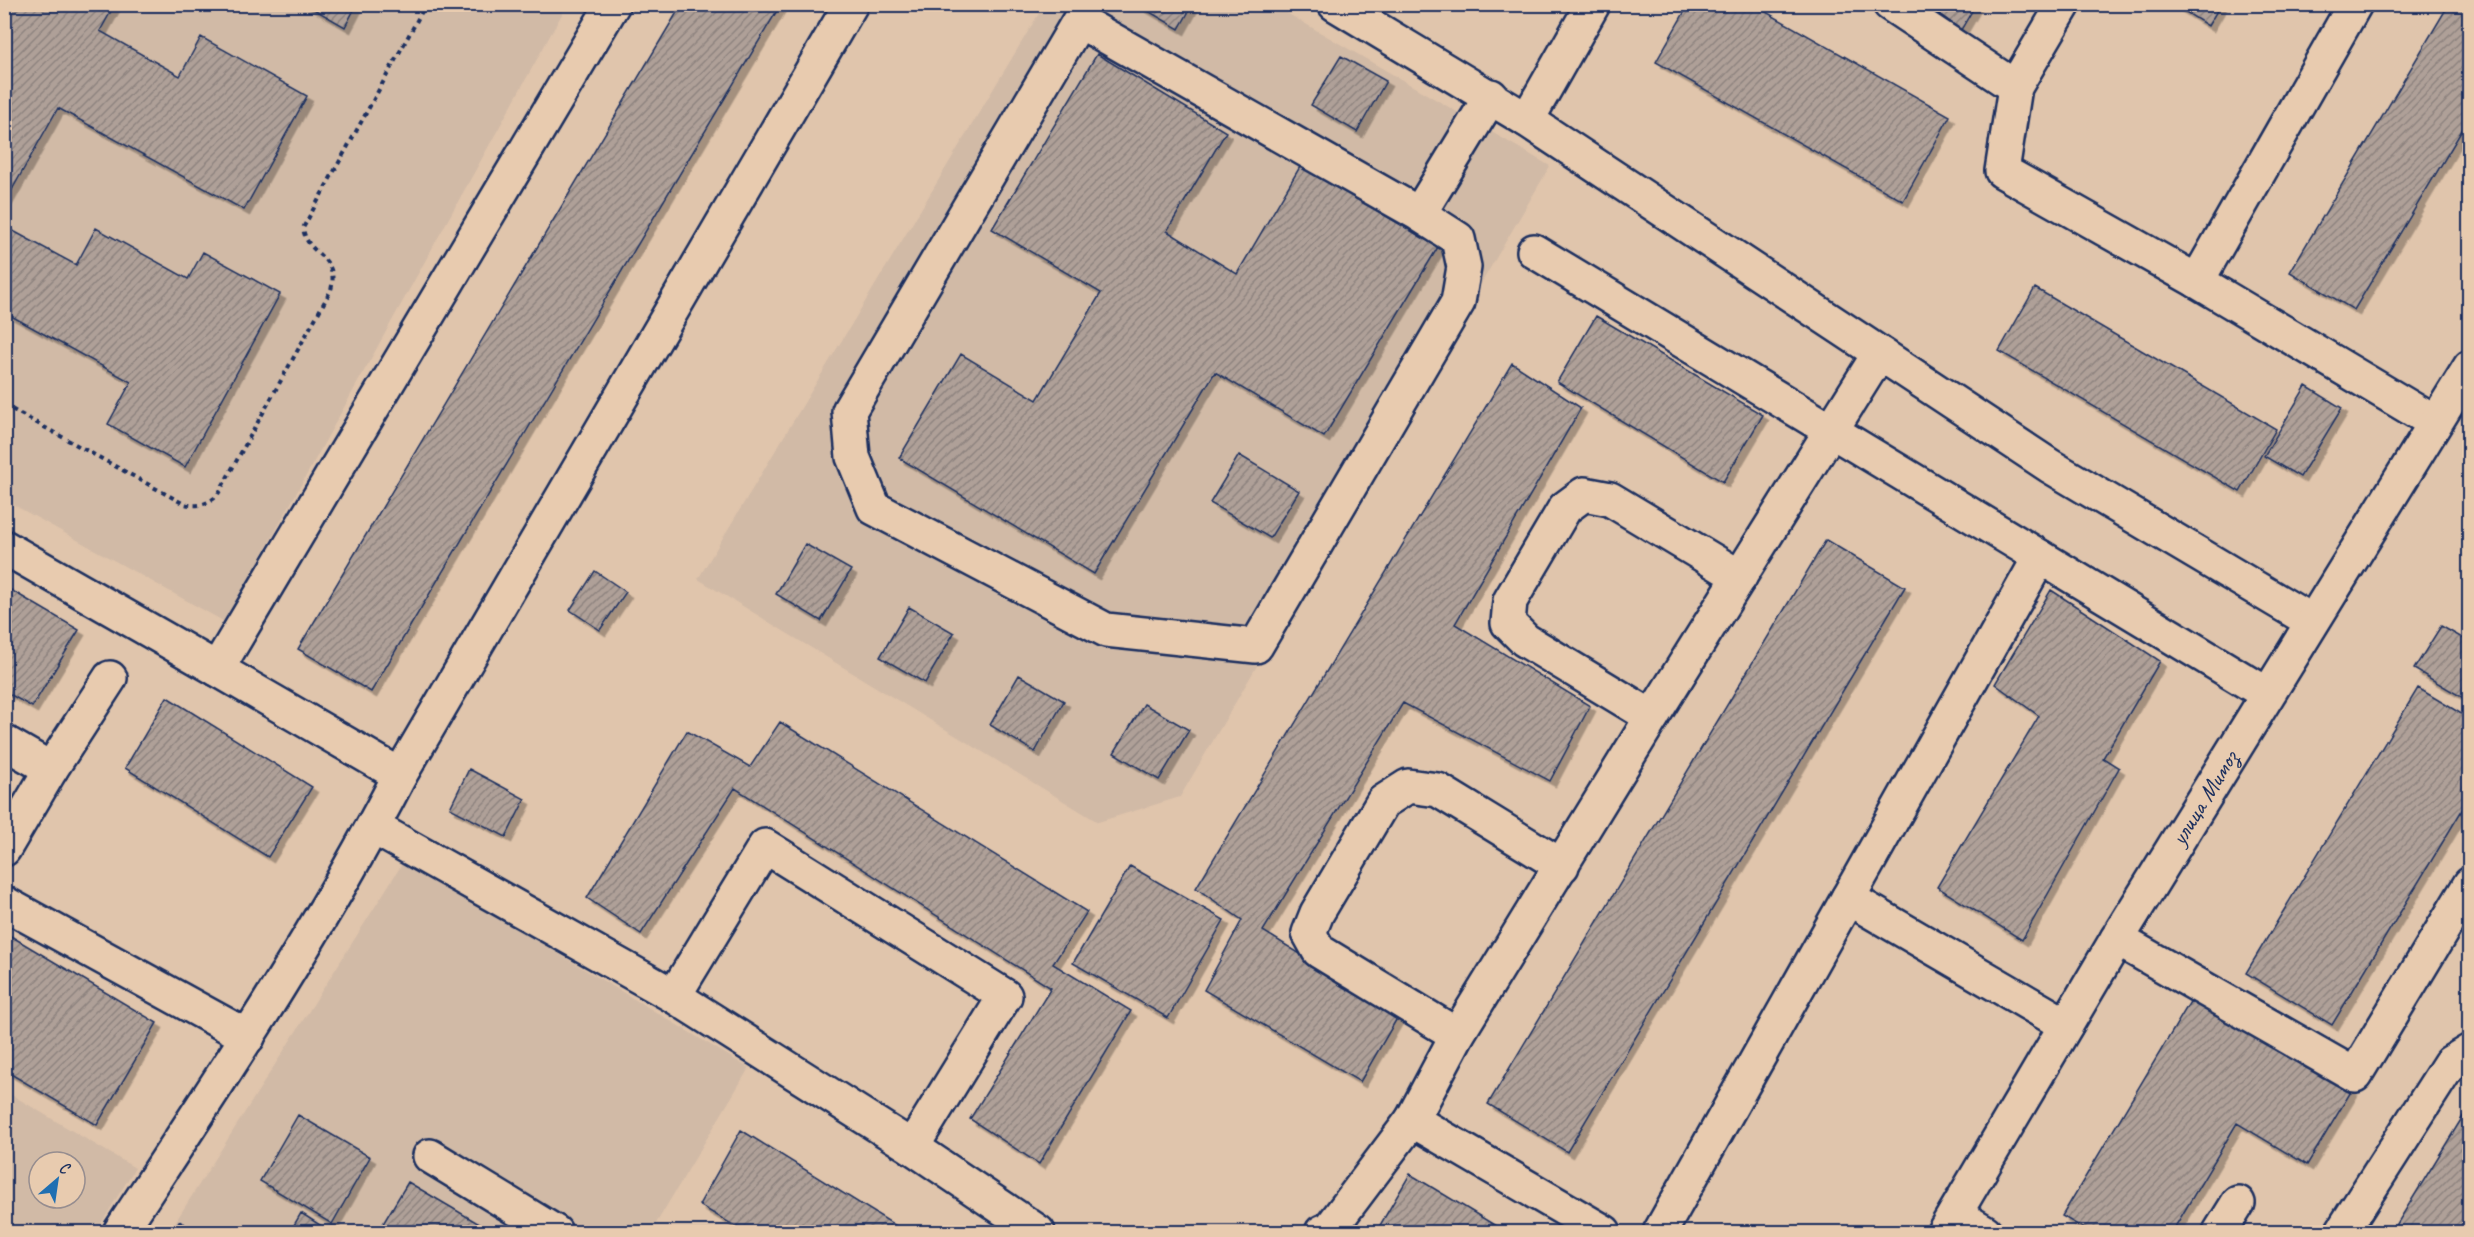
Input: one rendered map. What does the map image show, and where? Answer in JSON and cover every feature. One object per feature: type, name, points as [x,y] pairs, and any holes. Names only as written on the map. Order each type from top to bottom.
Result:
[{"type":"street","points":[[217,669],[613,4]]},
{"type":"street","points":[[120,1233],[248,1037],[373,827],[400,775],[851,4]]},
{"type":"street","points":[[1335,4],[1491,96],[2050,466],[2311,621]]},
{"type":"street","points":[[1527,120],[1593,4]]},
{"type":"street","points":[[1890,4],[2015,87]]},
{"type":"street","points":[[2064,4],[2015,87],[2001,171],[2197,281],[2434,422]]},
{"type":"street","points":[[2197,281],[2355,4]]},
{"type":"street","points":[[1079,21],[1419,214],[1458,239],[1464,267],[1458,302],[1256,646],[1106,630],[874,508],[853,458],[849,411],[1079,21]]},
{"type":"street","points":[[1419,214],[1491,96]]},
{"type":"street","points":[[1534,252],[2267,694]]},
{"type":"street","points":[[1322,1233],[1330,1229],[1412,1120],[1457,1035],[1652,717],[1880,354]]},
{"type":"street","name":"улица Мимоз","points":[[1950,1223],[2117,939],[2469,367]]},
{"type":"street","points":[[1652,717],[1525,640],[1508,623],[1510,601],[1565,508],[1584,494],[1610,499],[1740,577]]},
{"type":"street","points":[[4,547],[400,775]]},
{"type":"street","points":[[1660,1233],[2040,557]]},
{"type":"street","points":[[4,849],[51,769],[110,678]]},
{"type":"street","points":[[4,742],[51,769]]},
{"type":"street","points":[[1457,1035],[1318,951],[1309,933],[1317,913],[1383,802],[1408,786],[1438,790],[1562,866]]},
{"type":"street","points":[[373,827],[674,996],[912,1147],[1038,1233]]},
{"type":"street","points":[[674,996],[765,846],[1005,996],[912,1147]]},
{"type":"street","points":[[2117,939],[2355,1075],[2469,884]]},
{"type":"street","points":[[1848,898],[2066,1025]]},
{"type":"street","points":[[4,903],[248,1037]]},
{"type":"street","points":[[2342,1233],[2450,1063],[2469,1051]]},
{"type":"street","points":[[1412,1120],[1604,1233]]},
{"type":"street","points":[[430,1156],[555,1233]]},
{"type":"street","points":[[2220,1233],[2238,1203]]},
{"type":"street","points":[[1950,1223],[1985,1233]]},
{"type":"path","points":[[4,405],[184,504],[202,506],[217,496],[331,290],[334,280],[329,263],[305,238],[303,228],[426,4]]},
{"type":"shaded area","points":[[5,5],[567,5],[225,622],[5,500]]},
{"type":"shaded area","points":[[1044,5],[1273,5],[1550,166],[1180,797],[1098,822],[698,579]]},
{"type":"shaded area","points":[[404,861],[749,1068],[651,1232],[169,1232]]},
{"type":"shaded area","points":[[5,1091],[135,1168],[96,1232],[5,1232]]},
{"type":"building","points":[[4,4],[115,4],[100,31],[180,76],[201,37],[307,96],[244,210],[58,108],[4,204]]},
{"type":"building","points":[[305,4],[357,4],[345,27]]},
{"type":"building","points":[[682,4],[781,4],[371,692],[298,649]]},
{"type":"building","points":[[1136,4],[1193,4],[1179,29]]},
{"type":"building","points":[[1689,4],[1752,4],[1950,116],[1903,201],[1656,62]]},
{"type":"building","points":[[1926,4],[1976,4],[1961,30]]},
{"type":"building","points":[[2173,4],[2221,4],[2208,26]]},
{"type":"building","points":[[2449,4],[2470,4],[2470,117],[2354,310],[2290,272]]},
{"type":"building","points":[[1097,54],[1226,132],[1167,231],[1237,274],[1301,165],[1438,247],[1324,437],[1215,372],[1094,574],[899,458],[961,354],[1037,400],[1101,293],[992,229]]},
{"type":"building","points":[[1341,56],[1386,81],[1357,132],[1311,105]]},
{"type":"building","points":[[4,226],[76,265],[96,228],[188,279],[203,252],[280,294],[185,467],[108,424],[131,382],[4,312]]},
{"type":"building","points":[[2035,288],[2276,429],[2240,492],[1999,351]]},
{"type":"building","points":[[1596,316],[1763,415],[1723,482],[1557,382]]},
{"type":"building","points":[[1512,363],[1581,408],[1455,624],[1590,706],[1550,781],[1403,703],[1263,931],[1399,1015],[1360,1082],[1204,990],[1242,920],[1196,888]]},
{"type":"building","points":[[2306,386],[2342,408],[2300,477],[2264,456]]},
{"type":"building","points":[[1239,455],[1299,491],[1270,538],[1210,503]]},
{"type":"building","points":[[1826,540],[1905,587],[1567,1152],[1488,1104]]},
{"type":"building","points":[[805,544],[851,570],[821,621],[776,594]]},
{"type":"building","points":[[595,571],[626,592],[600,630],[570,610]]},
{"type":"building","points":[[4,586],[79,630],[32,707],[4,691]]},
{"type":"building","points":[[2051,590],[2160,661],[2103,758],[2119,768],[2022,940],[1937,887],[2039,716],[1995,684]]},
{"type":"building","points":[[909,607],[954,633],[925,683],[880,657]]},
{"type":"building","points":[[2441,626],[2464,639],[2470,630],[2470,702],[2414,669]]},
{"type":"building","points":[[1019,675],[1064,701],[1035,752],[990,725]]},
{"type":"building","points":[[2418,688],[2470,719],[2470,797],[2332,1025],[2246,973]]},
{"type":"building","points":[[167,697],[312,787],[268,857],[125,768]]},
{"type":"building","points":[[1144,704],[1189,730],[1159,780],[1114,753]]},
{"type":"building","points":[[780,722],[1087,912],[1053,964],[1131,1011],[1039,1164],[970,1119],[1051,988],[735,788],[641,934],[587,898],[687,731],[750,767]]},
{"type":"building","points":[[469,769],[525,799],[506,837],[450,808]]},
{"type":"building","points":[[1130,866],[1224,920],[1168,1018],[1073,963]]},
{"type":"building","points":[[4,932],[157,1023],[97,1125],[4,1070]]},
{"type":"building","points":[[2194,995],[2352,1090],[2307,1165],[2237,1123],[2172,1232],[2090,1232],[2062,1216]]},
{"type":"building","points":[[2470,1105],[2470,1232],[2392,1232]]},
{"type":"building","points":[[298,1115],[370,1157],[332,1224],[260,1181]]},
{"type":"building","points":[[741,1130],[906,1232],[745,1232],[699,1205]]},
{"type":"building","points":[[1410,1174],[1506,1232],[1376,1232]]},
{"type":"building","points":[[408,1182],[493,1232],[378,1232]]},
{"type":"building","points":[[301,1213],[331,1232],[290,1232]]},
{"type":"building","points":[[179,1221],[198,1232],[172,1232]]}]
